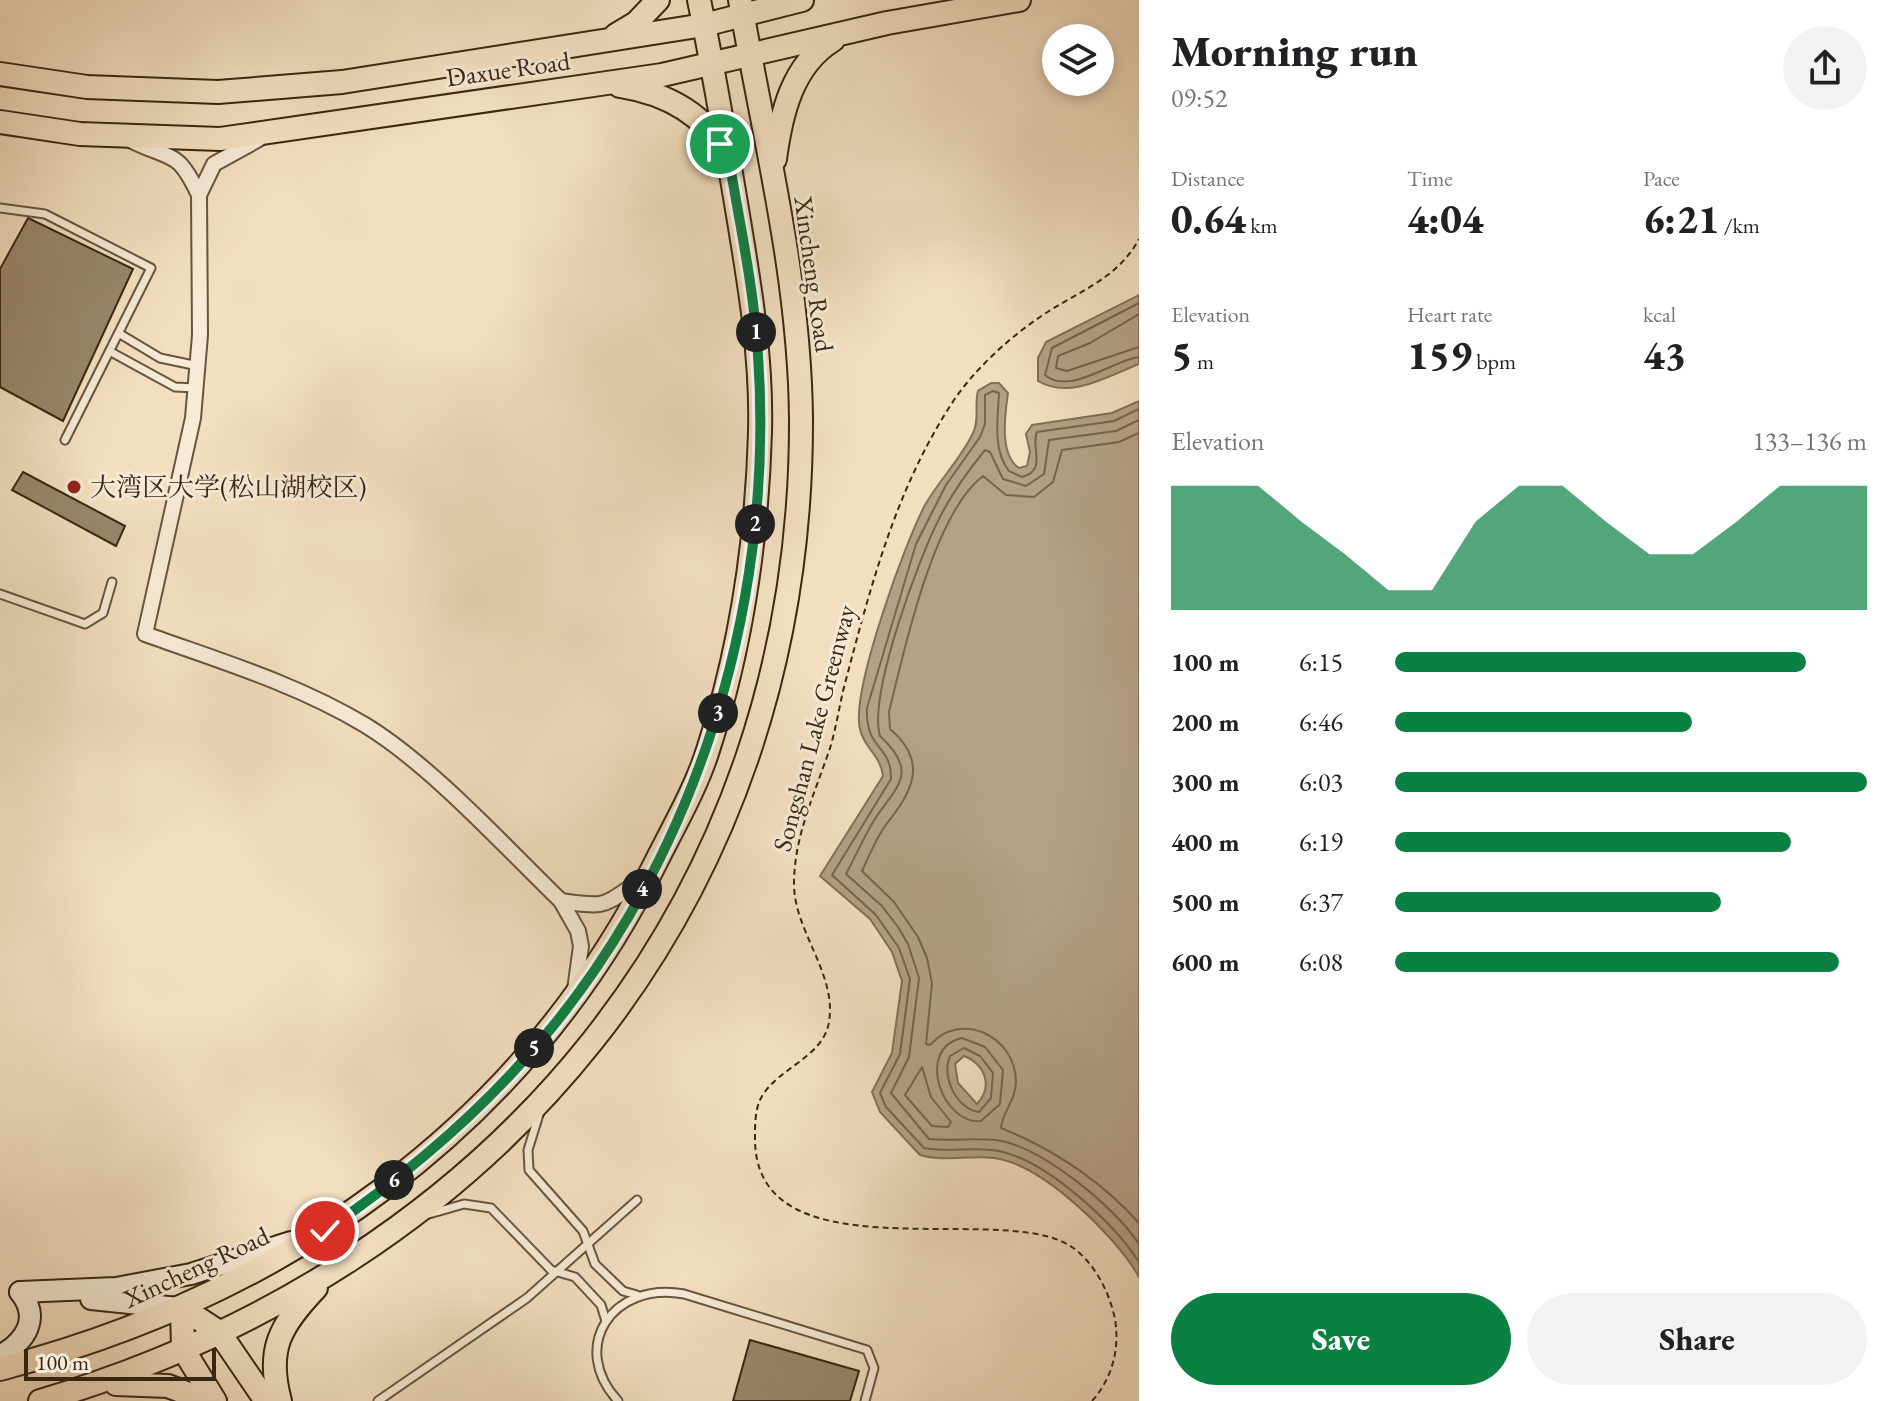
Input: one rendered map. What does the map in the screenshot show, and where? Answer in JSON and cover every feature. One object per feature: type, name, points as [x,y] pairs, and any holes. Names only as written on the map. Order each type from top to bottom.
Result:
[{"type":"main road","points":[[604,41],[636,23],[658,0]]},
{"type":"main road","name":"Xincheng Road","points":[[0,1369],[90,1343],[182,1308],[274,1262],[325,1231],[408,1169],[491,1093],[547,1033],[635,904],[706,755],[745,599],[756,514],[760,429],[758,355],[713,63],[699,0]]},
{"type":"main road","name":"Daxue Road","points":[[0,74],[87,87],[218,92],[342,82],[704,25],[742,8],[802,0]]},
{"type":"main road","name":"Daxue Road","points":[[0,122],[80,134],[220,139],[599,84],[1019,0]]},
{"type":"main road","name":"Xincheng Road","points":[[50,1398],[183,1349],[336,1269],[409,1220],[493,1150],[547,1094],[621,1008],[661,946],[726,817],[758,725],[789,582],[800,465],[798,349],[790,275],[742,8]]},
{"type":"main road","points":[[773,180],[781,122],[800,72],[819,48],[847,33]]},
{"type":"main road","points":[[599,84],[639,89],[682,106],[714,135],[729,160]]},
{"type":"main road","points":[[280,1401],[273,1363],[280,1334],[306,1298],[336,1269]]},
{"type":"main road","points":[[182,1308],[219,1332],[266,1401]]},
{"type":"main road","points":[[182,1308],[183,1349],[215,1401]]},
{"type":"main road","points":[[50,1398],[114,1384],[143,1382],[174,1388],[207,1401]]},
{"type":"street","points":[[269,132],[214,164],[199,195],[198,366],[193,418],[145,634],[303,691],[368,727],[436,782],[561,901],[578,931],[581,946],[574,997]]},
{"type":"street","points":[[122,135],[170,154],[184,165],[199,195]]},
{"type":"street","points":[[561,901],[594,907],[613,902],[650,874]]},
{"type":"street","points":[[10,1290],[116,1288],[191,1274],[325,1231]]},
{"type":"street","points":[[10,1290],[182,1308]]},
{"type":"street","points":[[0,1356],[26,1334],[31,1317],[29,1303],[10,1290]]},
{"type":"lane","points":[[0,208],[45,214],[151,268],[65,440]]},
{"type":"lane","points":[[120,334],[160,358],[198,366]]},
{"type":"lane","points":[[111,352],[175,387],[196,388]]},
{"type":"lane","points":[[0,594],[85,624],[103,613],[112,582]]},
{"type":"lane","points":[[547,1094],[531,1136],[529,1170],[583,1231],[592,1260],[623,1291],[639,1295]]},
{"type":"lane","points":[[378,1401],[493,1323],[557,1272],[637,1200]]},
{"type":"lane","points":[[409,1220],[456,1206],[483,1206],[496,1213],[547,1267],[575,1277],[597,1299],[606,1321]]},
{"type":"lane","points":[[618,1401],[600,1369],[598,1353],[606,1321],[615,1308],[639,1295],[660,1292],[684,1294],[861,1347],[874,1362],[865,1401]]},
{"type":"path","name":"Songshan Lake Greenway","points":[[1092,1401],[1109,1375],[1116,1325],[1102,1283],[1074,1248],[1031,1233],[906,1230],[843,1221],[791,1208],[778,1200],[764,1182],[757,1158],[756,1129],[758,1106],[764,1093],[820,1043],[830,1021],[825,984],[795,904],[795,868],[804,822],[831,744],[885,539],[906,486],[955,399],[976,374],[1038,318],[1103,280],[1121,265],[1139,239]]},
{"type":"water","points":[[1139,295],[1139,364],[1076,387],[1050,386],[1038,381],[1038,358],[1046,342]]},
{"type":"water","points":[[991,383],[999,383],[1008,393],[1006,444],[1008,454],[1019,468],[1027,466],[1030,452],[1026,434],[1032,425],[1112,413],[1139,401],[1139,1277],[1096,1223],[1034,1173],[994,1158],[920,1155],[880,1112],[872,1092],[892,1053],[902,981],[892,952],[870,919],[820,876],[883,776],[879,762],[860,730],[860,702],[865,676],[883,612],[916,524],[925,505],[973,433],[978,391]],"holes":[[[964,1056],[982,1071],[986,1084],[977,1104],[958,1083],[955,1064]]]},
{"type":"building","points":[[28,218],[133,269],[63,421],[0,387],[0,269]]},
{"type":"building","points":[[23,472],[125,526],[116,546],[12,490]]},
{"type":"building","points":[[750,1340],[859,1371],[850,1401],[733,1401]]},
{"type":"place","name":"大湾区大学(松山湖校区)","points":[[74,487]]},
{"type":"route","points":[[325,1231],[408,1169],[512,1073],[547,1033],[594,969],[635,904],[706,755],[726,685],[745,599],[756,514],[760,429],[758,355],[751,292],[729,160],[720,144]]}]
